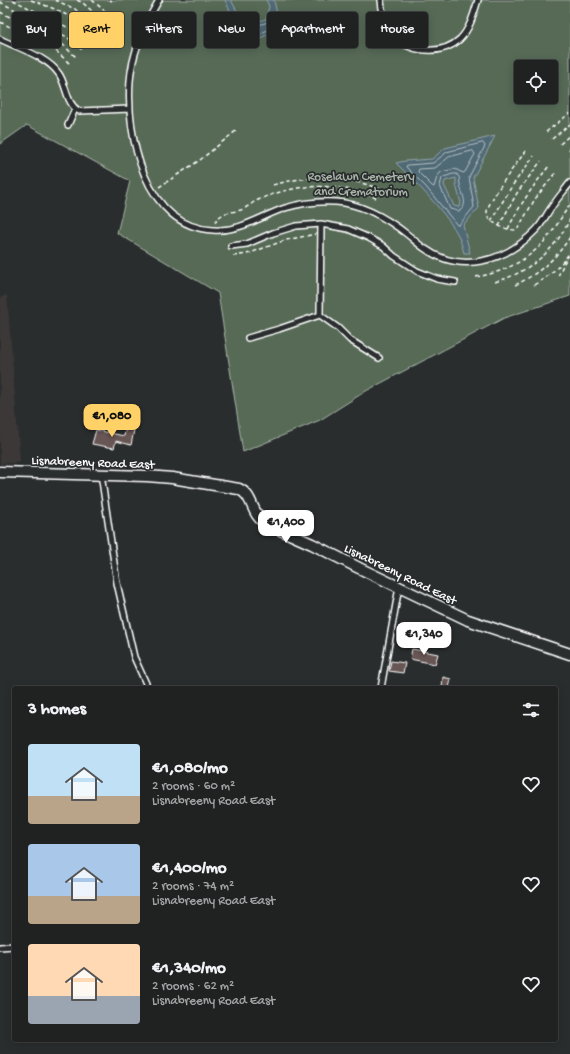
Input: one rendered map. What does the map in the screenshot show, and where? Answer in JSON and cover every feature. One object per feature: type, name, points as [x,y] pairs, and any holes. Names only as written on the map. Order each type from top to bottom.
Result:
[{"type":"street","name":"Lisnabreeny Road East","points":[[0,472],[101,474],[172,478],[239,489],[248,495],[254,512],[265,523],[312,544],[468,620],[570,654]]},
{"type":"lane","points":[[159,0],[141,36],[133,60],[130,81],[130,109],[133,140],[142,170],[153,192],[170,213],[181,221],[211,230],[228,229],[245,225],[285,208],[301,204],[338,202],[377,214],[407,234],[424,249],[438,256],[454,261],[485,261],[501,256],[524,242],[537,229],[570,183]]},
{"type":"lane","points":[[381,0],[381,10],[386,24],[393,35],[405,44],[419,50],[434,51],[448,47],[460,39],[470,25],[478,0]]},
{"type":"lane","points":[[0,40],[46,61],[59,74],[71,105],[75,109],[79,111],[130,109]]},
{"type":"lane","points":[[68,125],[75,109]]},
{"type":"lane","points":[[320,315],[321,224]]},
{"type":"lane","points":[[231,246],[247,244],[273,233],[296,226],[321,224],[348,229],[369,238],[383,246],[394,256],[417,271],[437,279],[455,282]]},
{"type":"lane","points":[[248,338],[320,315]]},
{"type":"lane","points":[[320,315],[338,328],[350,340],[379,358]]},
{"type":"lane","points":[[101,474],[117,583],[134,657],[147,686]]},
{"type":"lane","points":[[381,686],[399,587]]},
{"type":"lane","points":[[0,947],[12,946]]},
{"type":"path","points":[[13,0],[69,28]]},
{"type":"path","points":[[31,0],[53,8],[69,17]]},
{"type":"path","points":[[55,0],[78,12]]},
{"type":"path","points":[[77,0],[93,12]]},
{"type":"path","points":[[92,0],[106,12]]},
{"type":"path","points":[[0,2],[67,37],[83,51]]},
{"type":"path","points":[[0,12],[61,43],[77,58]]},
{"type":"path","points":[[0,22],[54,49],[70,64]]},
{"type":"path","points":[[546,132],[570,113]]},
{"type":"path","points":[[552,139],[570,124]]},
{"type":"path","points":[[153,192],[200,160],[237,130]]},
{"type":"path","points":[[560,144],[570,135]]},
{"type":"path","points":[[526,151],[501,185],[487,210],[491,221],[499,226],[517,230],[535,199],[557,171]]},
{"type":"path","points":[[491,221],[512,186],[534,156]]},
{"type":"path","points":[[499,226],[517,193],[541,161]]},
{"type":"path","points":[[508,229],[516,212],[530,190],[549,166]]},
{"type":"path","points":[[273,185],[300,179],[326,177],[350,180],[380,189]]},
{"type":"path","points":[[211,230],[216,221],[225,213],[240,210],[265,198],[293,190],[314,187],[339,188],[352,190],[376,198]]},
{"type":"path","points":[[476,277],[502,270],[526,258],[543,243],[570,205]]},
{"type":"path","points":[[495,282],[519,273],[540,259],[555,244],[570,220]]},
{"type":"path","points":[[233,256],[247,254],[286,240],[321,233]]},
{"type":"path","points":[[515,285],[535,274],[548,264],[560,252],[570,237]]},
{"type":"path","points":[[558,276],[570,252]]},
{"type":"path","points":[[534,285],[545,278],[567,257]]},
{"type":"shaded area","points":[[7,295],[20,462],[0,464],[0,298]]},
{"type":"green space","name":"Roselawn Cemetery and Crematorium","points":[[0,0],[570,0],[570,296],[504,318],[366,391],[320,420],[243,452],[218,293],[117,233],[130,181],[27,125],[0,144]]},
{"type":"water","points":[[225,0],[231,0],[237,12],[231,12]]},
{"type":"water","points":[[266,0],[274,0],[277,12],[268,12],[269,6]]},
{"type":"water","points":[[267,15],[267,35],[259,39],[259,21],[266,19]]},
{"type":"water","points":[[495,136],[473,178],[479,208],[463,225],[470,253],[464,253],[457,233],[444,214],[396,163],[432,159],[445,148]],"holes":[[[456,178],[456,185],[461,203],[459,207],[454,206],[444,185],[445,181]]]},
{"type":"building","points":[[126,428],[134,430],[131,445],[116,441],[114,448],[92,444],[96,430],[124,436]]},
{"type":"building","points":[[412,649],[438,654],[435,664],[410,659]]},
{"type":"building","points":[[391,661],[405,663],[403,673],[389,671]]},
{"type":"building","points":[[443,677],[451,679],[449,686],[442,686]]}]
